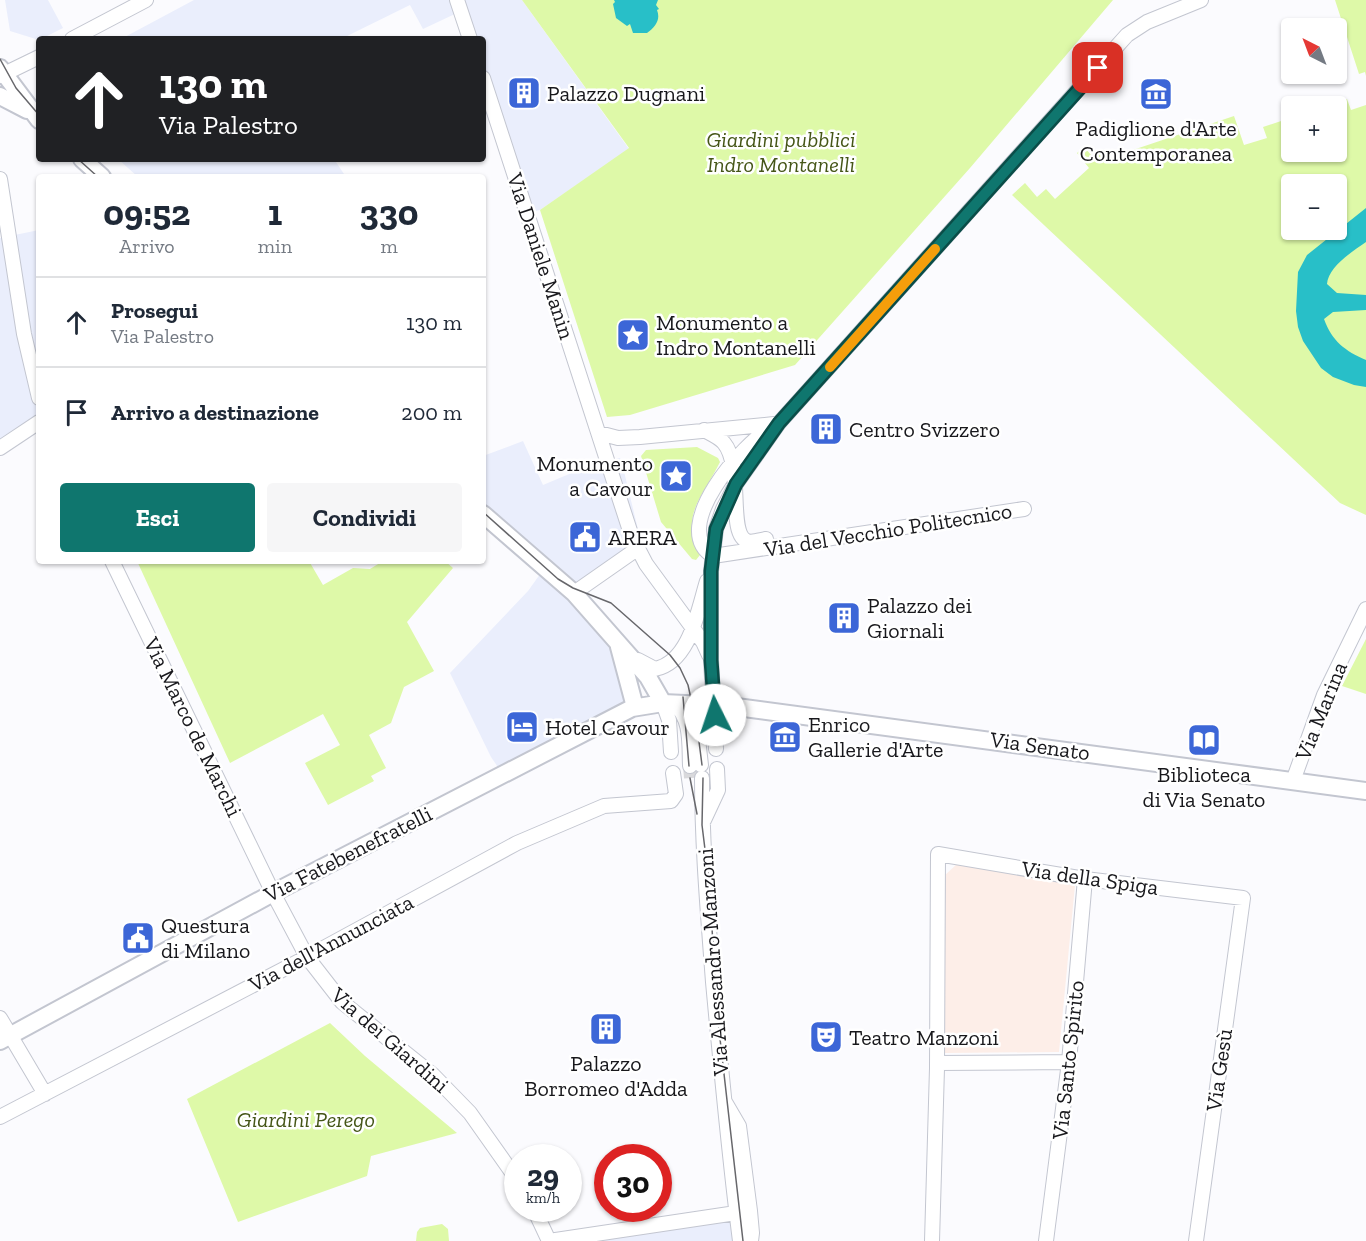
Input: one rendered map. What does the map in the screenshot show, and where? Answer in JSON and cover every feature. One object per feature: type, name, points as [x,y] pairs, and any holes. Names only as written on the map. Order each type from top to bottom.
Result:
[{"type":"street","points":[[78,36],[146,0]]},
{"type":"street","points":[[458,0],[469,36]]},
{"type":"street","points":[[714,710],[711,660],[711,571],[719,518],[736,484],[779,423],[1128,35],[1147,22],[1201,0]]},
{"type":"street","points":[[36,58],[1,73],[36,115]]},
{"type":"street","name":"Via Daniele Manin","points":[[486,87],[637,549],[703,642],[711,660]]},
{"type":"street","points":[[0,96],[36,115]]},
{"type":"street","points":[[85,162],[99,174]]},
{"type":"street","points":[[97,162],[108,174]]},
{"type":"street","points":[[0,179],[24,334],[36,385]]},
{"type":"street","points":[[599,433],[618,438],[779,423]]},
{"type":"street","points":[[713,556],[704,549],[699,538],[700,519],[715,487],[733,461],[757,436],[779,423]]},
{"type":"street","points":[[0,448],[36,424]]},
{"type":"street","points":[[704,430],[725,444],[733,461],[738,530],[751,546]]},
{"type":"street","name":"Via del Vecchio Politecnico","points":[[713,556],[751,546],[1023,505]]},
{"type":"street","points":[[486,517],[574,593],[653,684],[668,705]]},
{"type":"street","points":[[574,593],[637,549]]},
{"type":"street","name":"Via Marco de Marchi","points":[[113,564],[273,893]]},
{"type":"street","points":[[619,646],[652,669],[661,668],[683,651],[711,571]]},
{"type":"street","name":"Via Marina","points":[[1293,782],[1324,695],[1366,609]]},
{"type":"street","points":[[619,646],[635,707]]},
{"type":"street","name":"Via Fatebenefratelli","points":[[5,1038],[273,893],[564,741],[635,707],[668,705]]},
{"type":"street","name":"Via Senato","points":[[668,705],[1000,741],[1366,791]]},
{"type":"street","name":"Via Alessandro Manzoni","points":[[668,705],[681,711],[689,726],[696,772],[723,1100],[740,1241]]},
{"type":"street","name":"Via dell'Annunciata","points":[[0,1117],[307,957],[517,843],[604,807],[671,801],[676,794],[668,705]]},
{"type":"street","name":"Via Alessandro Manzoni","points":[[702,825],[718,790],[714,710]]},
{"type":"street","name":"Via Alessandro Manzoni","points":[[696,772],[698,739],[714,710]]},
{"type":"street","name":"Via della Spiga","points":[[937,1063],[938,854],[1085,879],[1243,898]]},
{"type":"street","name":"Via Santo Spirito","points":[[1046,1241],[1069,1062],[1085,879]]},
{"type":"street","name":"Via dei Giardini","points":[[273,893],[307,957],[342,1002],[433,1075],[470,1113],[504,1161]]},
{"type":"street","name":"Via Gesù","points":[[1196,1241],[1243,898]]},
{"type":"street","points":[[0,1018],[5,1038],[45,1094]]},
{"type":"street","points":[[932,1241],[937,1063],[1069,1062]]},
{"type":"street","name":"Via Alessandro Manzoni","points":[[723,1100],[739,1126],[750,1211],[751,1241]]},
{"type":"street","points":[[540,1222],[549,1241],[736,1213]]},
{"type":"shaded area","points":[[5,0],[48,0],[63,28],[47,36],[36,36],[36,39],[10,31]]},
{"type":"shaded area","points":[[194,0],[522,0],[629,149],[540,210],[524,214],[486,101],[486,36],[464,36],[457,13],[423,29],[410,5],[347,36],[127,36]]},
{"type":"shaded area","points":[[121,162],[336,162],[344,174],[135,174]]},
{"type":"shaded area","points":[[36,231],[36,422],[0,446],[0,238]]},
{"type":"shaded area","points":[[523,441],[543,485],[593,464],[620,458],[642,546],[574,591],[486,515],[486,455]]},
{"type":"shaded area","points":[[543,570],[617,647],[631,708],[502,773],[491,757],[450,673],[528,591]]},
{"type":"shaded area","points":[[957,864],[1075,885],[1059,1052],[945,1053],[944,876]]},
{"type":"shaded area","points":[[735,1214],[739,1241],[553,1241]]},
{"type":"green space","name":"Giardini pubblici Indro Montanelli","points":[[522,0],[1113,0],[970,168],[795,365],[630,415],[607,417],[540,210],[629,148]]},
{"type":"green space","points":[[1335,0],[1366,0],[1366,76],[1365,72],[1359,74],[1347,37],[1347,18],[1341,18]]},
{"type":"green space","points":[[1347,99],[1351,110],[1366,105],[1366,515],[1340,503],[1012,195],[1025,183],[1037,197],[1046,189],[1055,199],[1089,168],[1077,153],[1084,147],[1093,157],[1104,152],[1106,159],[1234,116],[1244,145],[1267,138],[1263,127],[1281,121],[1281,162],[1347,162]]},
{"type":"green space","points":[[697,447],[718,458],[720,462],[701,496],[693,517],[694,541],[700,555],[696,560],[692,559],[661,522],[641,456],[646,450]]},
{"type":"green space","points":[[138,564],[311,564],[323,585],[353,568],[370,569],[378,564],[448,564],[453,568],[407,622],[434,671],[404,687],[391,723],[369,735],[386,768],[371,776],[374,781],[328,805],[305,763],[340,745],[323,714],[230,763]]},
{"type":"green space","points":[[1366,639],[1366,694],[1342,686]]},
{"type":"green space","name":"Giardini Perego","points":[[330,1023],[365,1056],[457,1133],[371,1156],[367,1176],[238,1222],[187,1099]]},
{"type":"green space","points":[[442,1224],[448,1229],[449,1241],[416,1241],[420,1228]]},
{"type":"water","points":[[614,0],[658,0],[656,23],[647,33],[633,33],[630,24],[627,26],[616,18]]},
{"type":"water","points":[[1366,208],[1366,242],[1336,266],[1327,284],[1337,293],[1366,295],[1366,310],[1333,312],[1324,319],[1340,344],[1366,360],[1366,387],[1333,377],[1321,368],[1303,341],[1296,311],[1298,272],[1307,255],[1326,240],[1347,240],[1347,223]]},
{"type":"tunnel","points":[[690,766],[691,778]]},
{"type":"tram line","points":[[0,59],[16,88],[36,111]]},
{"type":"tram line","points":[[81,162],[95,174]]},
{"type":"tram line","points":[[486,515],[558,579],[573,588],[611,603],[670,655],[680,668],[688,685],[702,765]]},
{"type":"tram line","points":[[683,697],[689,766]]},
{"type":"tram line","points":[[690,778],[697,814]]},
{"type":"tram line","points":[[703,778],[702,825],[709,882],[718,1021],[743,1241]]},
{"type":"slow traffic","points":[[830,367],[935,249]]},
{"type":"place","name":"Palazzo Dugnani","points":[[524,93]]},
{"type":"place","name":"Padiglione d'Arte Contemporanea","points":[[1156,94]]},
{"type":"place","name":"Monumento a Indro Montanelli","points":[[633,335]]},
{"type":"place","name":"Centro Svizzero","points":[[826,429]]},
{"type":"place","name":"Monumento a Cavour","points":[[676,476]]},
{"type":"place","name":"ARERA","points":[[585,537]]},
{"type":"place","name":"Palazzo dei Giornali","points":[[844,618]]},
{"type":"place","name":"Hotel Cavour","points":[[522,727]]},
{"type":"place","name":"Enrico Gallerie d'Arte","points":[[785,737]]},
{"type":"place","name":"Biblioteca di Via Senato","points":[[1204,740]]},
{"type":"place","name":"Questura di Milano","points":[[138,938]]},
{"type":"place","name":"Palazzo Borromeo d'Adda","points":[[606,1029]]},
{"type":"place","name":"Teatro Manzoni","points":[[826,1037]]},
{"type":"route","points":[[715,715],[711,660],[711,571],[719,518],[736,484],[779,423],[1098,68]]}]
